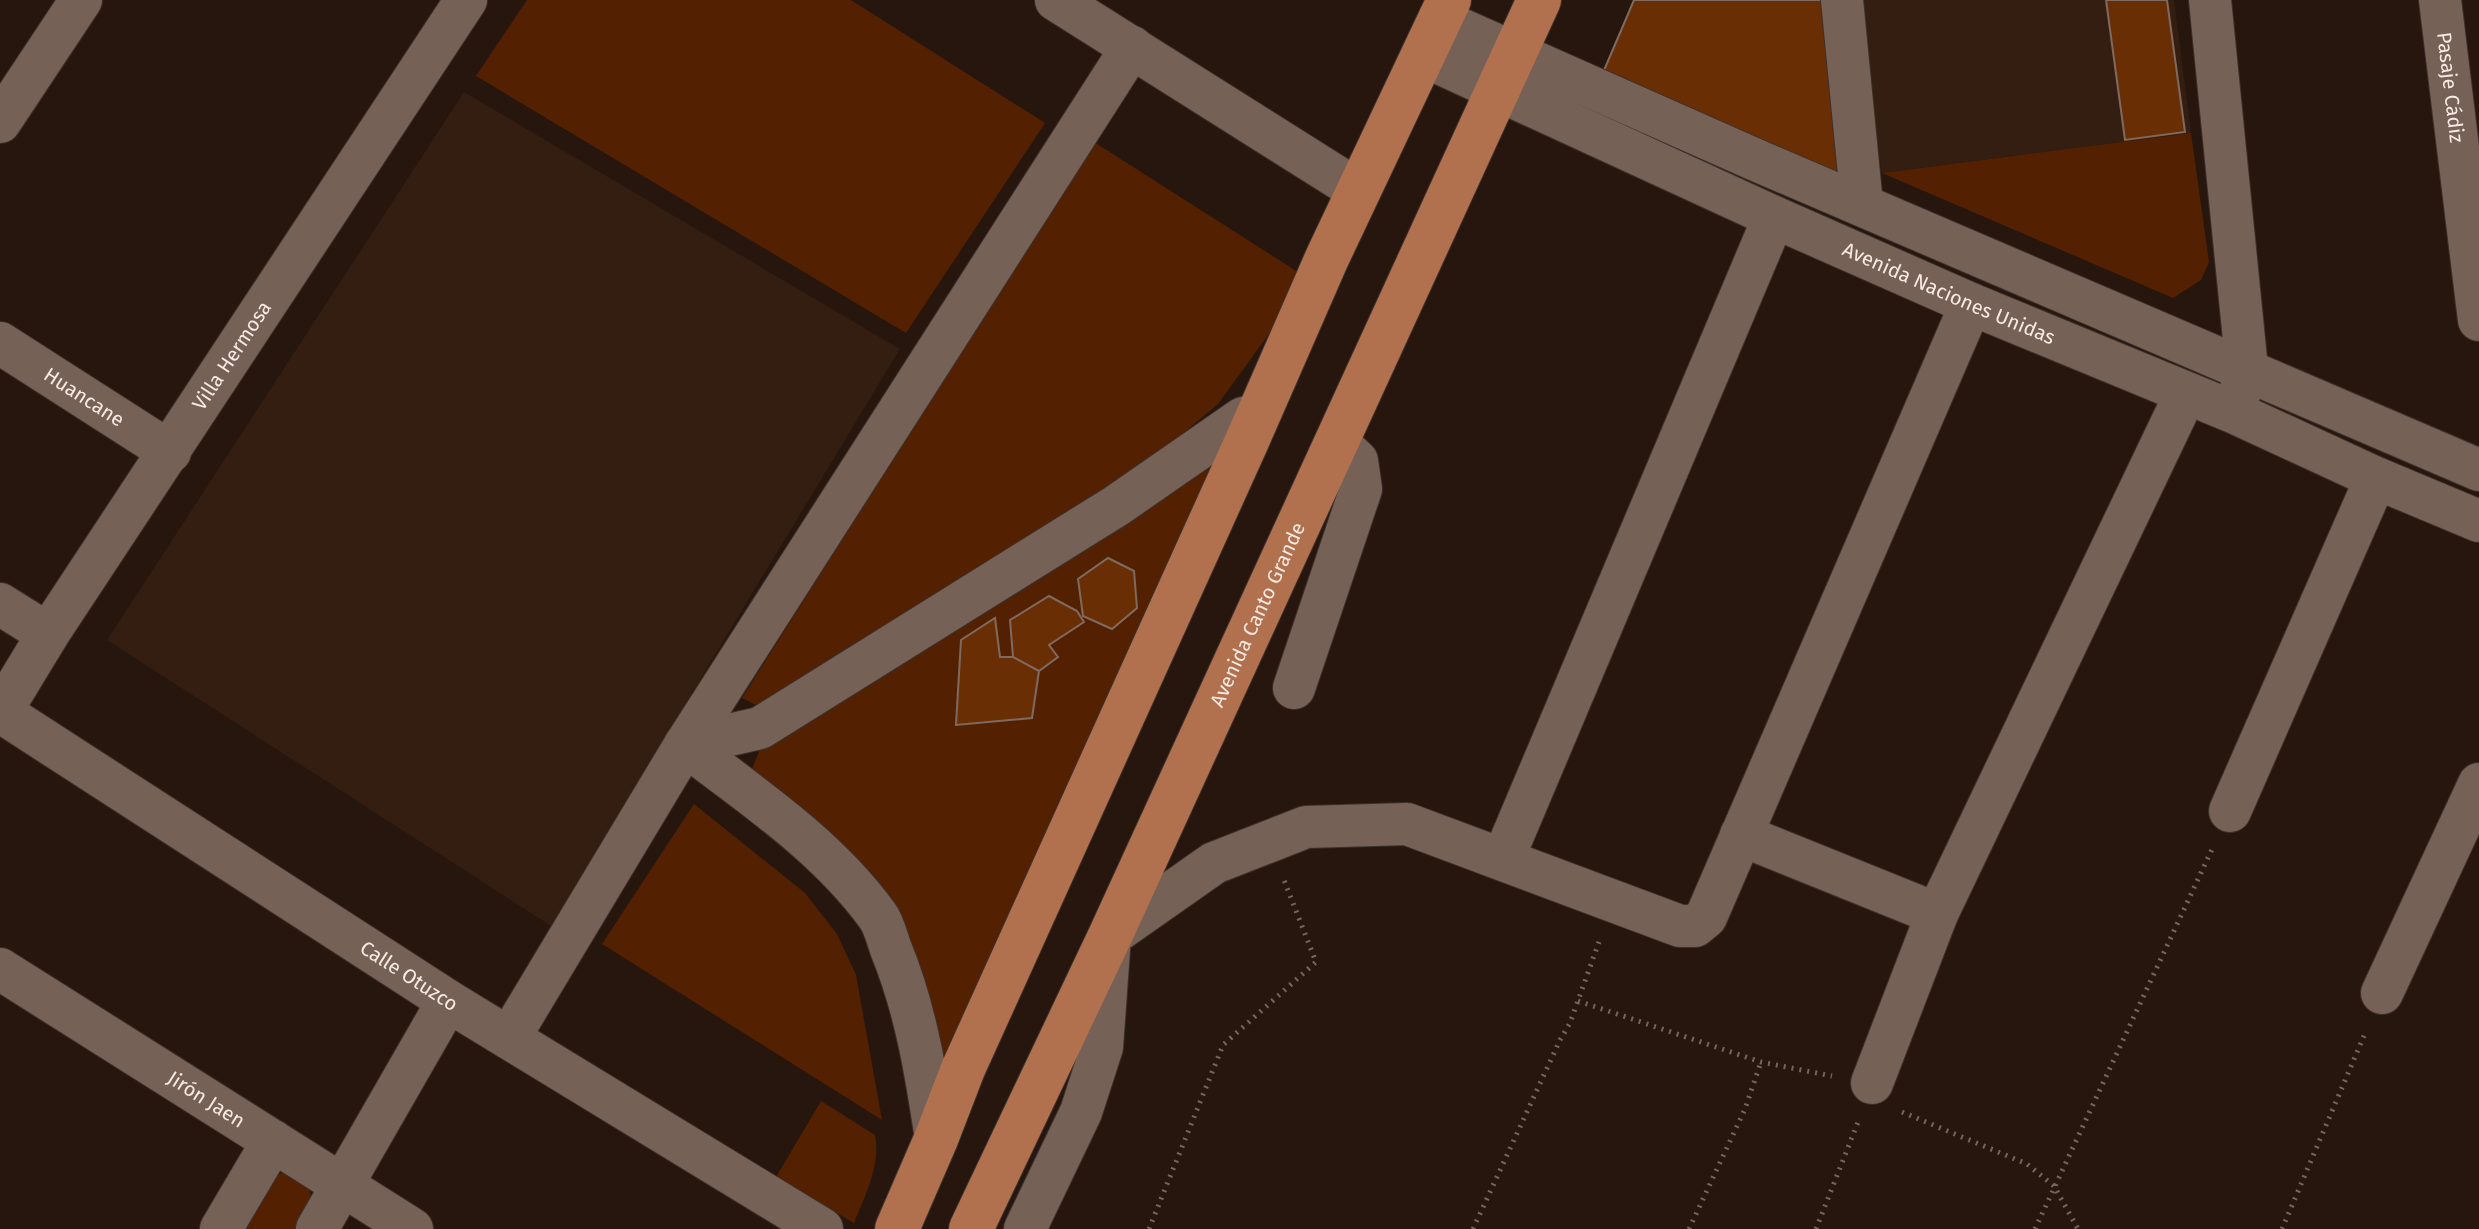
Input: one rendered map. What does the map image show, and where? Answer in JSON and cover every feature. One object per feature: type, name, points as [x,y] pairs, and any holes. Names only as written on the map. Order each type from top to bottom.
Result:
[{"type":"main road","name":"Avenida Canto Grande","points":[[971,1229],[1110,936],[1539,0]]},
{"type":"main road","points":[[897,1229],[963,1069],[1327,258],[1438,25]]},
{"type":"street","points":[[0,122],[81,0]]},
{"type":"street","name":"Villa Hermosa","points":[[0,712],[48,634],[466,0]]},
{"type":"street","points":[[1056,0],[1359,191]]},
{"type":"street","points":[[1842,0],[1862,205]]},
{"type":"street","points":[[2210,0],[2247,369],[2233,412]]},
{"type":"street","name":"Pasaje Cádiz","points":[[2440,0],[2468,131],[2479,320]]},
{"type":"street","name":"Avenida Naciones Unidas","points":[[1438,25],[1506,72],[1653,164],[1971,304],[2233,412],[2376,478],[2479,521]]},
{"type":"street","points":[[509,1038],[685,745],[1132,47]]},
{"type":"street","name":"Avenida Naciones Unidas","points":[[1506,72],[1862,205],[2479,470]]},
{"type":"street","points":[[1503,859],[1774,217]]},
{"type":"street","points":[[1025,1229],[1081,1112],[1102,1047],[1110,936],[1214,863],[1306,827],[1407,824],[1680,926],[1695,926],[1706,917],[1971,304]]},
{"type":"street","name":"Huancane","points":[[0,343],[170,452]]},
{"type":"street","points":[[1870,1090],[1937,914],[2186,393]]},
{"type":"street","points":[[685,745],[760,728],[1116,506],[1243,418],[1259,414]]},
{"type":"street","points":[[1294,688],[1361,489],[1357,461],[1337,442]]},
{"type":"street","points":[[2230,811],[2376,478]]},
{"type":"street","points":[[0,604],[48,634]]},
{"type":"street","name":"Calle Otuzco","points":[[0,712],[797,1223]]},
{"type":"street","points":[[685,745],[780,817],[834,866],[879,917],[902,975],[920,1036],[936,1139]]},
{"type":"street","points":[[2382,993],[2479,784]]},
{"type":"street","points":[[1741,835],[1937,914]]},
{"type":"street","name":"Jirón Jaen","points":[[0,969],[412,1229]]},
{"type":"street","points":[[317,1229],[448,1001]]},
{"type":"street","points":[[221,1229],[273,1141]]},
{"type":"path","points":[[2035,1229],[2230,811]]},
{"type":"path","points":[[1149,1229],[1223,1045],[1316,962],[1270,843]]},
{"type":"path","points":[[1473,1229],[1578,1001],[1613,901]]},
{"type":"path","points":[[2282,1229],[2382,993]]},
{"type":"path","points":[[1578,1001],[1761,1062],[1870,1090],[2027,1164],[2054,1186],[2078,1229]]},
{"type":"path","points":[[1689,1229],[1745,1109],[1761,1062]]},
{"type":"path","points":[[1816,1229],[1870,1090]]},
{"type":"shaded area","points":[[527,0],[851,0],[1045,123],[906,333],[476,76]]},
{"type":"shaded area","points":[[1857,0],[2174,0],[2191,133],[1882,173]]},
{"type":"shaded area","points":[[464,92],[900,349],[551,926],[107,640]]},
{"type":"shaded area","points":[[2191,133],[2209,262],[2201,280],[2173,298],[1882,173]]},
{"type":"shaded area","points":[[1094,142],[1309,279],[1218,404],[1134,474],[762,708],[742,698]]},
{"type":"shaded area","points":[[1235,442],[940,1099],[909,965],[752,769],[760,749]]},
{"type":"shaded area","points":[[694,804],[805,893],[837,934],[856,975],[882,1120],[602,944]]},
{"type":"shaded area","points":[[821,1101],[875,1135],[874,1169],[854,1223],[776,1177]]},
{"type":"shaded area","points":[[285,1172],[309,1186],[311,1198],[300,1229],[234,1229],[274,1175]]},
{"type":"building","points":[[1634,0],[1833,0],[1855,182],[1602,75]]},
{"type":"building","points":[[2106,0],[2167,0],[2185,132],[2125,140]]},
{"type":"building","points":[[1108,558],[1134,571],[1137,608],[1112,629],[1083,616],[1078,579]]},
{"type":"building","points":[[1049,596],[1077,611],[1084,622],[1049,645],[1058,657],[1039,671],[1013,657],[1010,620]]},
{"type":"building","points":[[995,618],[1000,657],[1013,657],[1039,671],[1032,718],[956,725],[961,640]]}]
